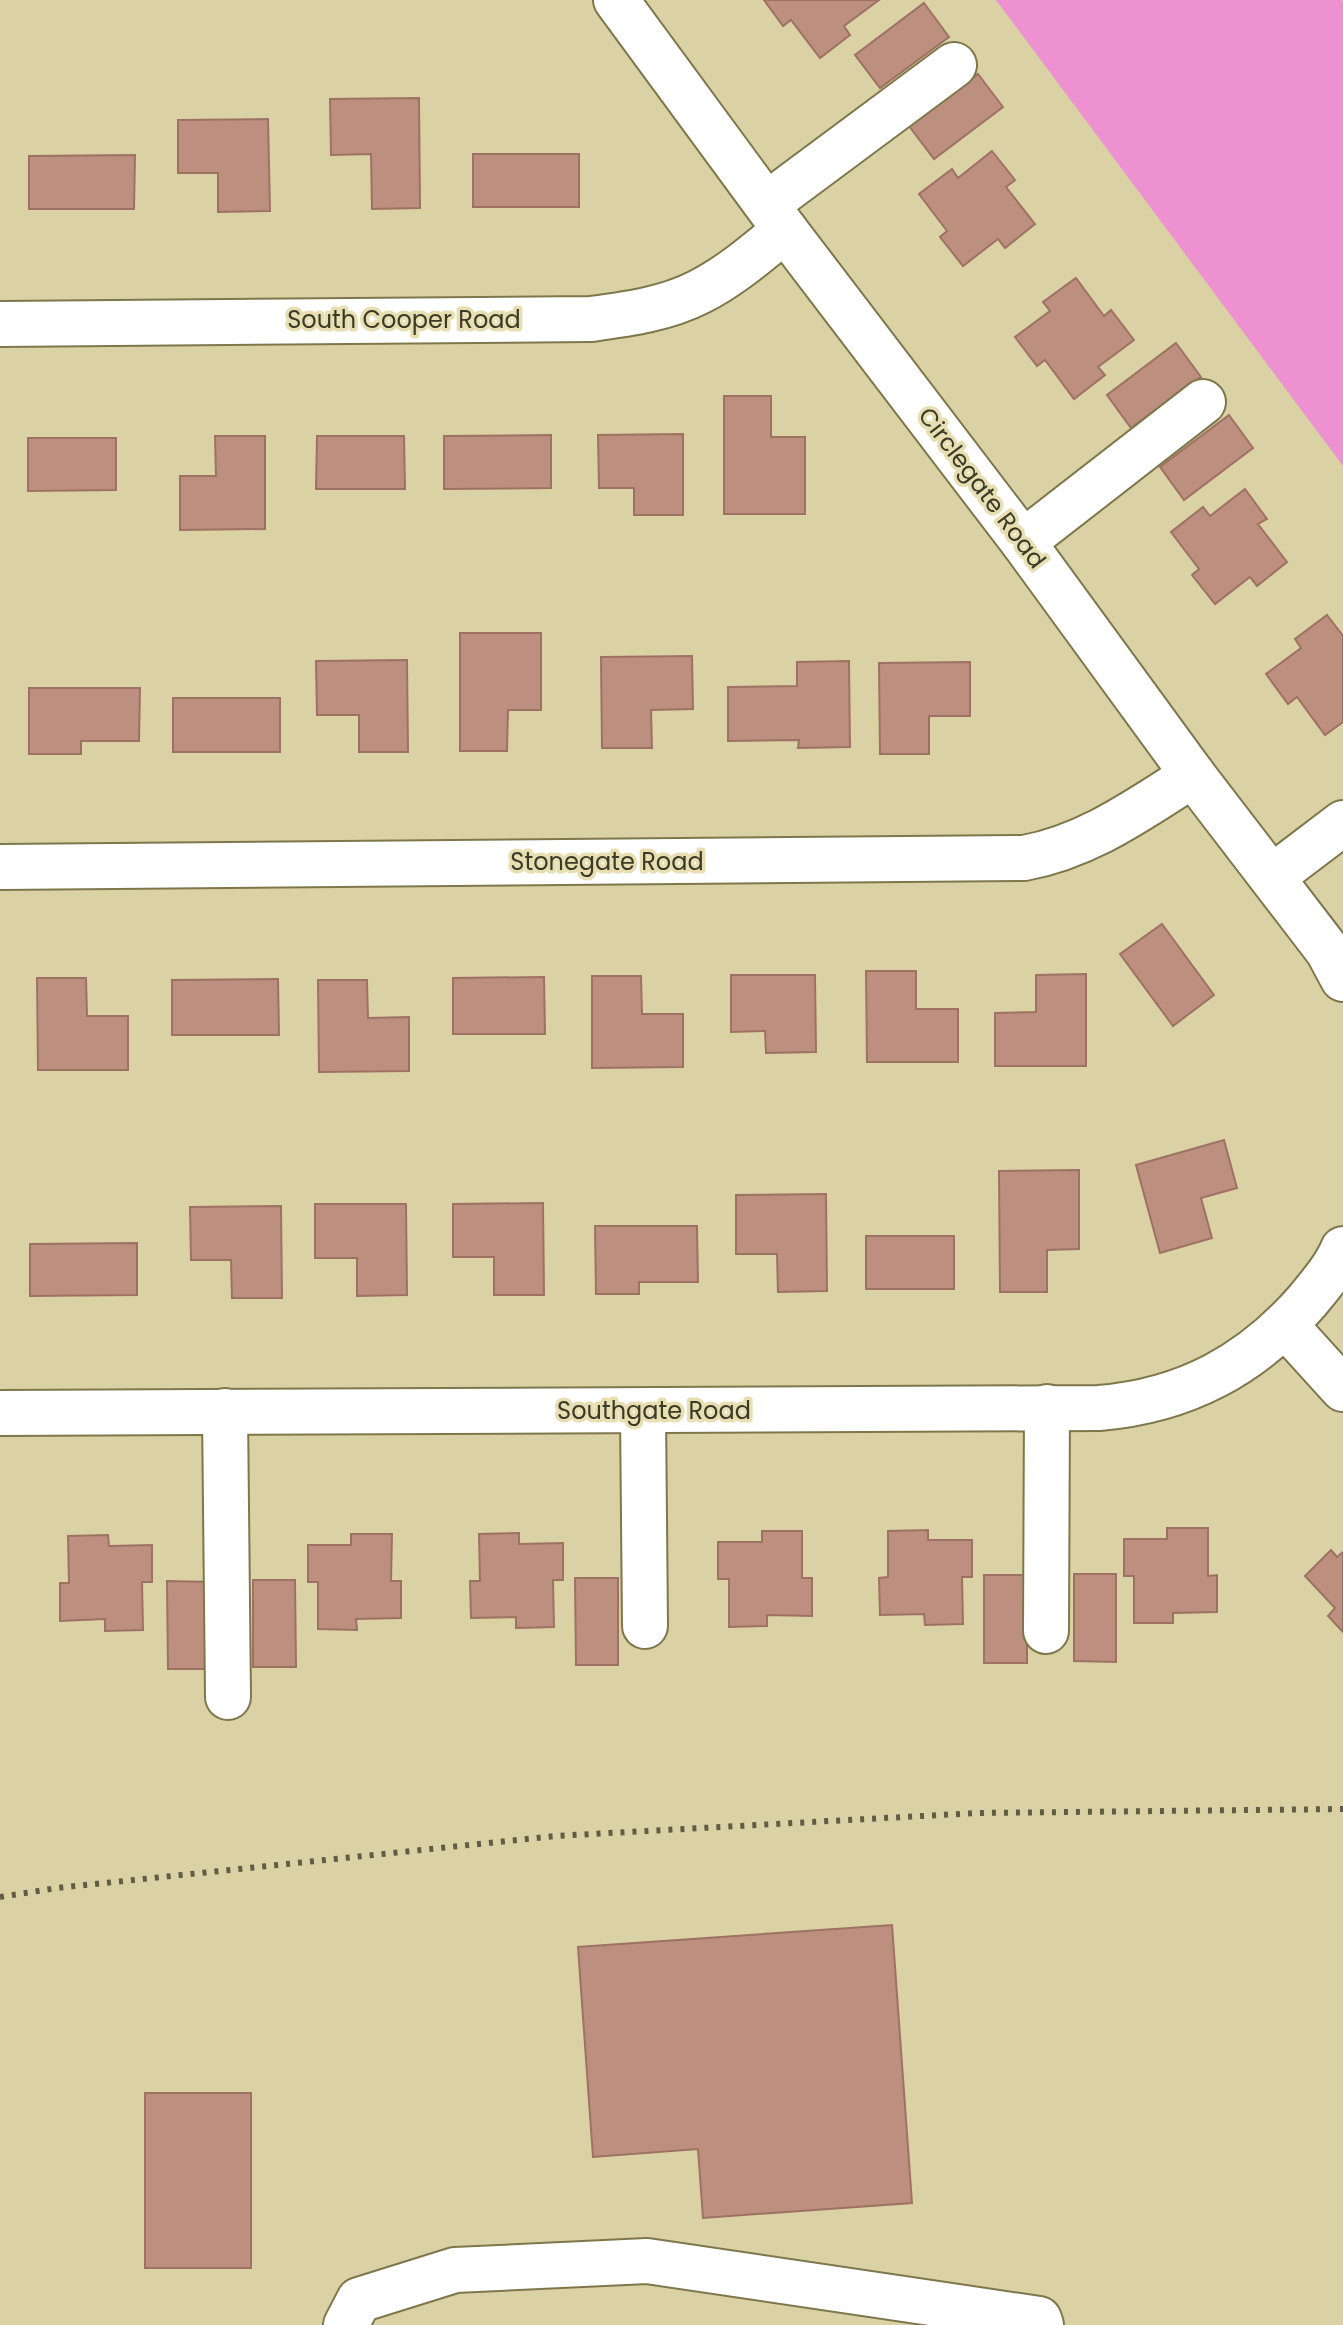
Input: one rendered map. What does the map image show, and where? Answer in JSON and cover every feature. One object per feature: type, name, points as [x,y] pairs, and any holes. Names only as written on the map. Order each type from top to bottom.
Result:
[{"type":"street","name":"Circlegate Road","points":[[616,0],[1023,542],[1193,775],[1328,951],[1343,979]]},
{"type":"street","name":"South Cooper Road","points":[[0,324],[591,319],[660,307],[699,292],[747,260],[776,217],[954,65]]},
{"type":"street","points":[[1023,542],[1203,402]]},
{"type":"street","name":"Stonegate Road","points":[[0,867],[1024,858],[1062,848],[1106,830],[1193,775]]},
{"type":"street","points":[[1272,877],[1343,823]]},
{"type":"street","points":[[1343,1249],[1322,1284],[1285,1325],[1343,1389]]},
{"type":"street","name":"Southgate Road","points":[[0,1413],[1099,1408],[1167,1397],[1222,1373],[1255,1352],[1285,1325]]},
{"type":"street","points":[[1046,1631],[1047,1407]]},
{"type":"street","points":[[225,1411],[228,1697]]},
{"type":"street","points":[[643,1411],[645,1626]]},
{"type":"street","points":[[346,2325],[359,2300],[455,2270],[647,2261],[1039,2319],[1041,2325]]},
{"type":"shaded area","points":[[996,0],[1343,2],[1343,466]]},
{"type":"building","points":[[764,0],[879,0],[844,26],[850,35],[820,58],[791,20],[783,26]]},
{"type":"building","points":[[924,3],[949,37],[880,88],[855,55]]},
{"type":"building","points":[[978,74],[1003,107],[934,159],[909,126]]},
{"type":"building","points":[[419,98],[420,208],[372,209],[371,154],[331,155],[330,99]]},
{"type":"building","points":[[268,119],[270,211],[218,212],[218,173],[178,173],[178,120]]},
{"type":"building","points":[[992,151],[1015,180],[1006,187],[1035,224],[1005,248],[998,239],[963,266],[940,237],[947,231],[919,194],[952,169],[958,178]]},
{"type":"building","points":[[473,154],[579,154],[579,207],[473,207]]},
{"type":"building","points":[[135,155],[134,209],[29,209],[29,156]]},
{"type":"building","points":[[1076,278],[1104,316],[1111,310],[1134,340],[1098,367],[1105,375],[1074,399],[1045,360],[1037,366],[1015,337],[1050,311],[1043,302]]},
{"type":"building","points":[[1176,343],[1201,377],[1131,428],[1107,395]]},
{"type":"building","points":[[724,396],[771,396],[771,437],[805,437],[805,514],[724,514]]},
{"type":"building","points":[[1229,415],[1253,448],[1184,500],[1160,467]]},
{"type":"building","points":[[683,434],[683,515],[634,515],[634,488],[599,488],[598,435]]},
{"type":"building","points":[[551,435],[551,488],[444,489],[444,436]]},
{"type":"building","points":[[215,436],[265,436],[265,529],[180,530],[180,476],[216,476]]},
{"type":"building","points":[[317,436],[404,436],[405,489],[316,489]]},
{"type":"building","points":[[28,438],[116,438],[116,490],[28,491]]},
{"type":"building","points":[[1245,489],[1267,519],[1258,524],[1287,562],[1257,586],[1250,577],[1215,604],[1192,575],[1199,569],[1171,532],[1203,507],[1210,516]]},
{"type":"building","points":[[1327,615],[1343,636],[1343,722],[1325,735],[1297,697],[1288,704],[1266,674],[1301,648],[1295,639]]},
{"type":"building","points":[[460,633],[541,633],[541,710],[508,710],[507,751],[460,751]]},
{"type":"building","points":[[692,656],[693,709],[651,710],[652,748],[602,748],[601,657]]},
{"type":"building","points":[[407,660],[408,752],[359,752],[359,715],[317,715],[316,661]]},
{"type":"building","points":[[849,661],[850,747],[798,748],[799,740],[728,741],[728,687],[797,686],[797,662]]},
{"type":"building","points":[[970,662],[970,716],[929,716],[929,754],[880,754],[879,663]]},
{"type":"building","points":[[29,688],[140,688],[139,741],[81,741],[81,754],[29,754]]},
{"type":"building","points":[[173,698],[280,698],[280,752],[173,752]]},
{"type":"building","points":[[1162,924],[1214,995],[1173,1026],[1120,954]]},
{"type":"building","points":[[866,971],[916,971],[916,1009],[958,1009],[958,1062],[867,1062]]},
{"type":"building","points":[[1086,974],[1086,1066],[995,1066],[995,1013],[1036,1012],[1036,975]]},
{"type":"building","points":[[731,975],[815,975],[816,1052],[766,1053],[765,1031],[731,1032]]},
{"type":"building","points":[[592,976],[641,976],[642,1014],[683,1014],[683,1067],[592,1068]]},
{"type":"building","points":[[544,977],[545,1034],[453,1034],[453,978]]},
{"type":"building","points":[[37,978],[86,978],[87,1016],[128,1016],[128,1070],[38,1070]]},
{"type":"building","points":[[278,979],[279,1035],[172,1035],[172,980]]},
{"type":"building","points":[[318,980],[367,980],[368,1018],[409,1017],[409,1071],[319,1072]]},
{"type":"building","points":[[1224,1140],[1237,1188],[1201,1198],[1212,1238],[1160,1253],[1136,1165]]},
{"type":"building","points":[[1079,1170],[1079,1249],[1047,1250],[1047,1292],[1000,1292],[999,1171]]},
{"type":"building","points":[[826,1194],[827,1291],[778,1292],[777,1254],[736,1254],[736,1195]]},
{"type":"building","points":[[543,1203],[544,1295],[494,1295],[494,1257],[453,1257],[453,1204]]},
{"type":"building","points":[[315,1204],[406,1204],[407,1295],[357,1296],[357,1258],[315,1258]]},
{"type":"building","points":[[281,1206],[282,1298],[232,1298],[231,1260],[191,1260],[190,1207]]},
{"type":"building","points":[[595,1226],[697,1226],[698,1282],[639,1282],[639,1294],[596,1294]]},
{"type":"building","points":[[866,1236],[954,1236],[954,1289],[866,1289]]},
{"type":"building","points":[[137,1243],[137,1295],[30,1296],[30,1244]]},
{"type":"building","points":[[1167,1528],[1208,1528],[1208,1576],[1217,1575],[1217,1612],[1173,1613],[1173,1623],[1134,1623],[1134,1576],[1124,1576],[1124,1539],[1167,1539]]},
{"type":"building","points":[[928,1530],[928,1540],[972,1540],[972,1577],[962,1577],[963,1624],[925,1625],[924,1614],[880,1615],[879,1578],[888,1577],[888,1531]]},
{"type":"building","points":[[762,1531],[802,1531],[802,1578],[812,1578],[812,1616],[767,1615],[767,1626],[729,1627],[729,1579],[718,1579],[718,1542],[762,1542]]},
{"type":"building","points":[[519,1533],[519,1544],[563,1543],[563,1580],[553,1580],[554,1627],[516,1628],[516,1617],[471,1618],[470,1581],[480,1581],[479,1534]]},
{"type":"building","points":[[351,1534],[392,1534],[391,1581],[401,1581],[401,1618],[356,1619],[357,1630],[318,1629],[318,1582],[308,1582],[308,1545],[351,1545]]},
{"type":"building","points":[[108,1535],[109,1546],[152,1545],[152,1582],[142,1582],[143,1630],[105,1631],[105,1619],[60,1621],[60,1583],[69,1583],[68,1536]]},
{"type":"building","points":[[1331,1550],[1337,1557],[1343,1552],[1343,1632],[1328,1616],[1335,1608],[1305,1576]]},
{"type":"building","points":[[1074,1574],[1116,1574],[1116,1662],[1074,1661]]},
{"type":"building","points":[[984,1575],[1027,1575],[1027,1663],[984,1663]]},
{"type":"building","points":[[575,1578],[618,1578],[618,1665],[576,1665]]},
{"type":"building","points":[[253,1580],[295,1580],[296,1667],[253,1667]]},
{"type":"building","points":[[167,1581],[211,1582],[210,1669],[168,1669]]},
{"type":"building","points":[[892,1925],[912,2203],[703,2218],[698,2149],[593,2157],[578,1947]]},
{"type":"building","points":[[145,2093],[251,2093],[251,2268],[145,2268]]},
{"type":"railway","points":[[0,1897],[57,1888],[555,1836],[977,1813],[1343,1809]]}]
